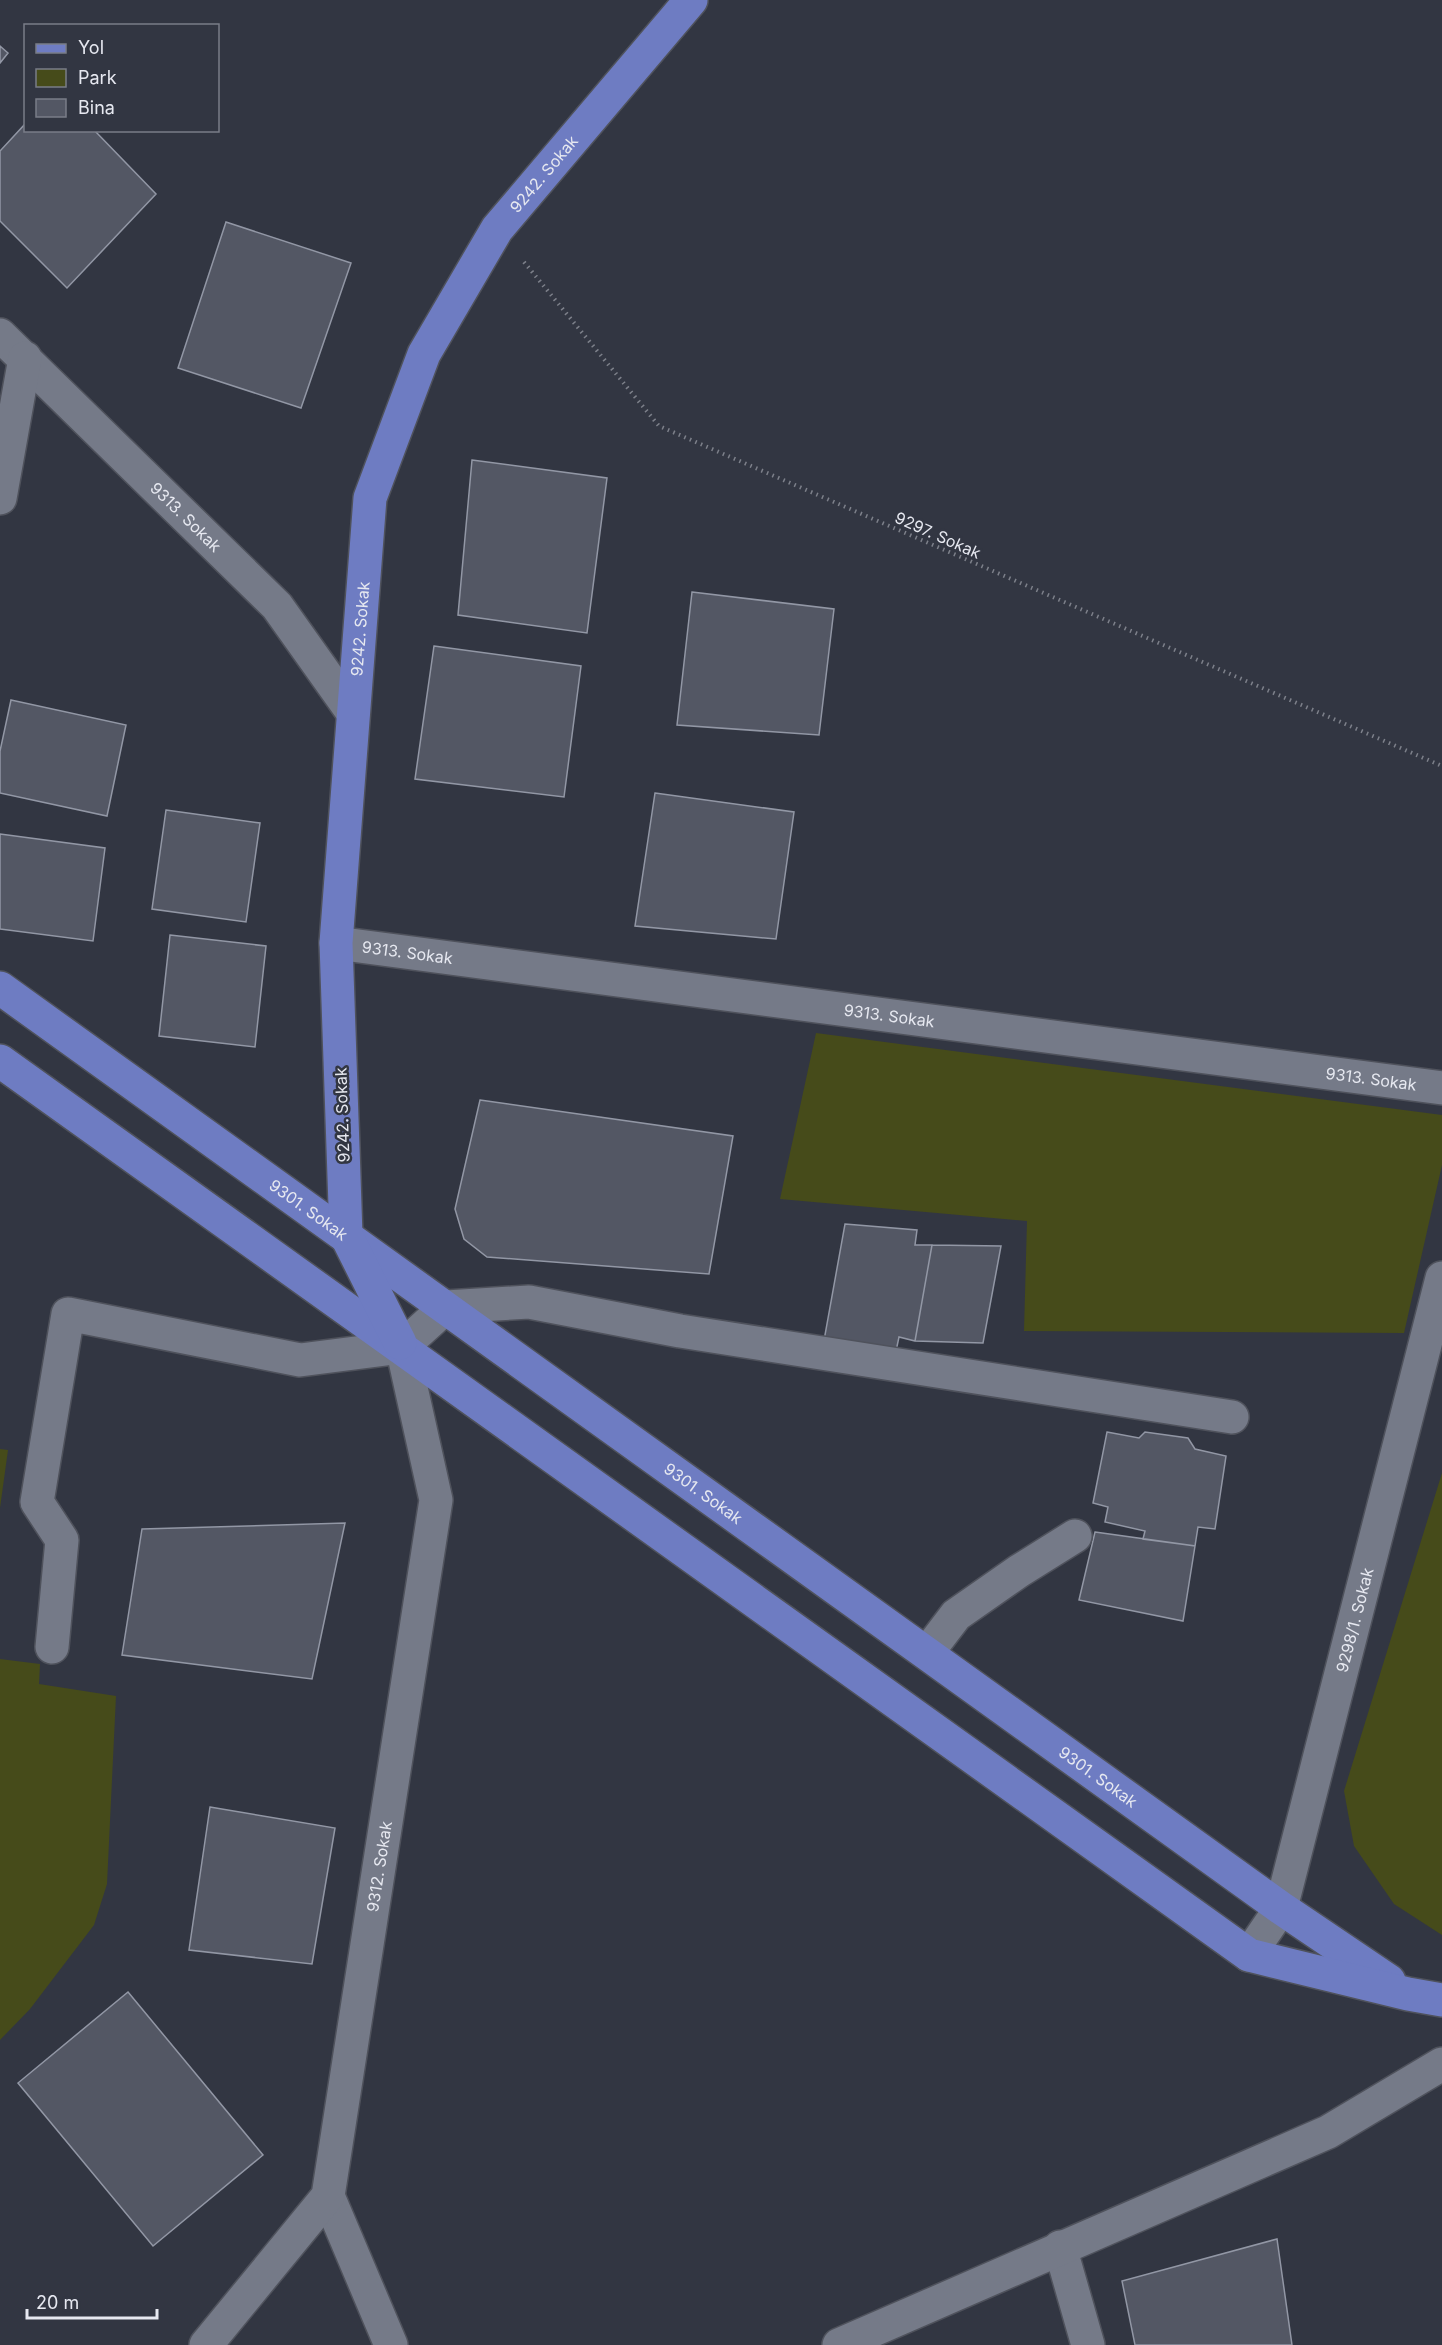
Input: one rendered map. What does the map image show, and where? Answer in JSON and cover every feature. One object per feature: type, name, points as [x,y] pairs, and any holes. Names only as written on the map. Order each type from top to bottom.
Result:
[{"type":"main road","name":"9242. Sokak","points":[[402,1347],[346,1235],[336,943],[370,498],[424,354],[497,229],[691,0]]},
{"type":"main road","name":"9301. Sokak","points":[[0,988],[1281,1908],[1408,1994]]},
{"type":"main road","name":"9301. Sokak","points":[[0,1061],[1249,1955],[1408,1994],[1442,2000]]},
{"type":"street","name":"9313. Sokak","points":[[0,335],[277,606],[353,713]]},
{"type":"street","points":[[0,498],[25,358]]},
{"type":"street","name":"9313. Sokak","points":[[336,943],[1442,1088]]},
{"type":"street","name":"9298/1. Sokak","points":[[1249,1955],[1281,1908],[1440,1292]]},
{"type":"street","points":[[52,1647],[62,1540],[37,1502],[68,1314],[300,1360],[402,1347],[446,1307],[529,1302],[680,1331],[1232,1417]]},
{"type":"street","name":"9312. Sokak","points":[[328,2196],[436,1500],[402,1347]]},
{"type":"street","points":[[927,1653],[956,1615],[1075,1536]]},
{"type":"street","points":[[839,2345],[1328,2132],[1442,2064]]},
{"type":"street","points":[[206,2345],[328,2196],[391,2345]]},
{"type":"street","points":[[1060,2247],[1088,2345]]},
{"type":"path","name":"9297. Sokak","points":[[497,229],[659,426],[1442,766]]},
{"type":"green space","points":[[816,1033],[1442,1115],[1442,1165],[1404,1333],[1024,1331],[1027,1221],[780,1199]]},
{"type":"green space","points":[[0,1449],[8,1450],[0,1508]]},
{"type":"green space","points":[[1442,1473],[1442,1935],[1394,1904],[1354,1846],[1344,1791]]},
{"type":"green space","points":[[0,1659],[40,1664],[39,1684],[116,1696],[107,1884],[94,1925],[30,2009],[0,2040]]},
{"type":"building","points":[[0,46],[8,53],[0,63]]},
{"type":"building","points":[[24,125],[24,132],[96,132],[156,194],[67,288],[0,221],[0,151]]},
{"type":"building","points":[[226,222],[351,263],[301,408],[178,368]]},
{"type":"building","points":[[472,460],[607,478],[587,633],[458,615]]},
{"type":"building","points":[[692,592],[834,609],[819,735],[677,725]]},
{"type":"building","points":[[434,646],[581,666],[564,797],[415,779]]},
{"type":"building","points":[[11,700],[126,725],[107,816],[0,793],[0,751]]},
{"type":"building","points":[[655,793],[794,812],[776,939],[635,926]]},
{"type":"building","points":[[166,810],[260,823],[246,922],[152,909]]},
{"type":"building","points":[[0,834],[105,848],[93,941],[0,929]]},
{"type":"building","points":[[170,935],[266,946],[255,1047],[159,1036]]},
{"type":"building","points":[[480,1100],[733,1136],[709,1274],[487,1257],[464,1239],[455,1209]]},
{"type":"building","points":[[845,1224],[917,1230],[915,1245],[932,1245],[915,1341],[899,1337],[895,1356],[823,1346]]},
{"type":"building","points":[[932,1245],[1001,1246],[983,1343],[915,1341]]},
{"type":"building","points":[[1107,1432],[1139,1438],[1145,1432],[1188,1438],[1195,1449],[1226,1456],[1215,1529],[1198,1527],[1195,1546],[1143,1539],[1145,1531],[1105,1522],[1108,1507],[1093,1503]]},
{"type":"building","points":[[345,1523],[312,1679],[122,1655],[142,1529]]},
{"type":"building","points":[[1095,1532],[1195,1546],[1183,1621],[1079,1600]]},
{"type":"building","points":[[210,1807],[335,1828],[312,1964],[189,1950]]},
{"type":"building","points":[[128,1992],[263,2155],[153,2246],[18,2083]]},
{"type":"building","points":[[1277,2239],[1292,2345],[1135,2345],[1122,2281]]}]
